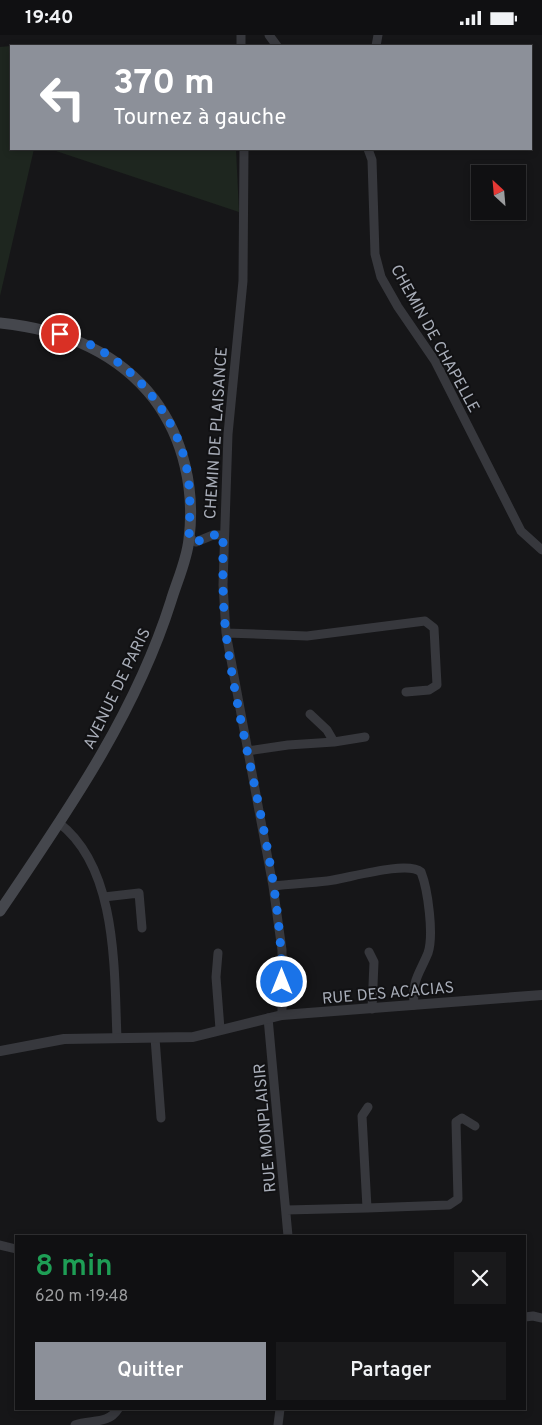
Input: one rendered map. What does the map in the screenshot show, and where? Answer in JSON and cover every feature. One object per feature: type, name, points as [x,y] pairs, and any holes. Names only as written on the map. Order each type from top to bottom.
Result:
[{"type":"main road","name":"AVENUE DE PARIS","points":[[0,323],[25,325],[60,334],[92,346],[120,364],[143,385],[162,410],[176,436],[186,468],[191,502],[189,538],[157,644],[104,751],[59,823],[0,911]]},
{"type":"street","points":[[269,35],[277,45]]},
{"type":"street","name":"CHEMIN DE PLAISANCE","points":[[244,150],[243,281],[228,434],[223,535],[226,633],[273,886],[282,950],[282,1015]]},
{"type":"street","name":"CHEMIN DE CHAPELLE","points":[[368,150],[372,160],[375,253],[381,277],[398,307],[435,361],[521,531],[542,550]]},
{"type":"street","points":[[189,538],[196,542],[213,535],[223,535]]},
{"type":"street","points":[[226,633],[306,637],[362,627],[425,621],[434,628],[437,685],[429,690],[406,692]]},
{"type":"street","points":[[310,714],[327,730],[334,742]]},
{"type":"street","points":[[247,751],[365,737]]},
{"type":"street","points":[[59,823],[72,833],[84,847],[104,897],[111,938],[117,1037]]},
{"type":"street","points":[[273,886],[329,881],[402,868],[418,869],[421,871],[430,937],[427,953],[416,975],[414,1005]]},
{"type":"street","points":[[104,897],[139,893],[142,928]]},
{"type":"street","points":[[369,952],[374,962],[372,1009]]},
{"type":"street","points":[[218,953],[216,977],[220,1029]]},
{"type":"street","name":"RUE DES ACACIAS","points":[[0,1051],[64,1039],[193,1037],[282,1015],[542,995]]},
{"type":"street","name":"RUE MONPLAISIR","points":[[268,1018],[288,1235]]},
{"type":"street","points":[[155,1038],[161,1118]]},
{"type":"street","points":[[367,1208],[362,1116],[368,1107]]},
{"type":"street","points":[[286,1210],[449,1205],[458,1199],[456,1122],[462,1118],[475,1126]]},
{"type":"street","points":[[0,1245],[15,1249]]},
{"type":"street","points":[[526,1317],[533,1315],[542,1318]]},
{"type":"street","points":[[75,1425],[106,1420],[113,1416],[117,1410]]},
{"type":"street","points":[[278,1425],[280,1410]]},
{"type":"shaded area","points":[[10,46],[10,150],[34,150],[0,296],[0,47]]},
{"type":"shaded area","points":[[53,150],[236,150],[239,212]]},
{"type":"route","points":[[60,334],[92,346],[120,364],[143,385],[162,410],[176,436],[186,468],[191,502],[189,538],[196,542],[213,535],[223,535],[223,585],[226,633],[273,886],[282,950],[282,982]]}]
